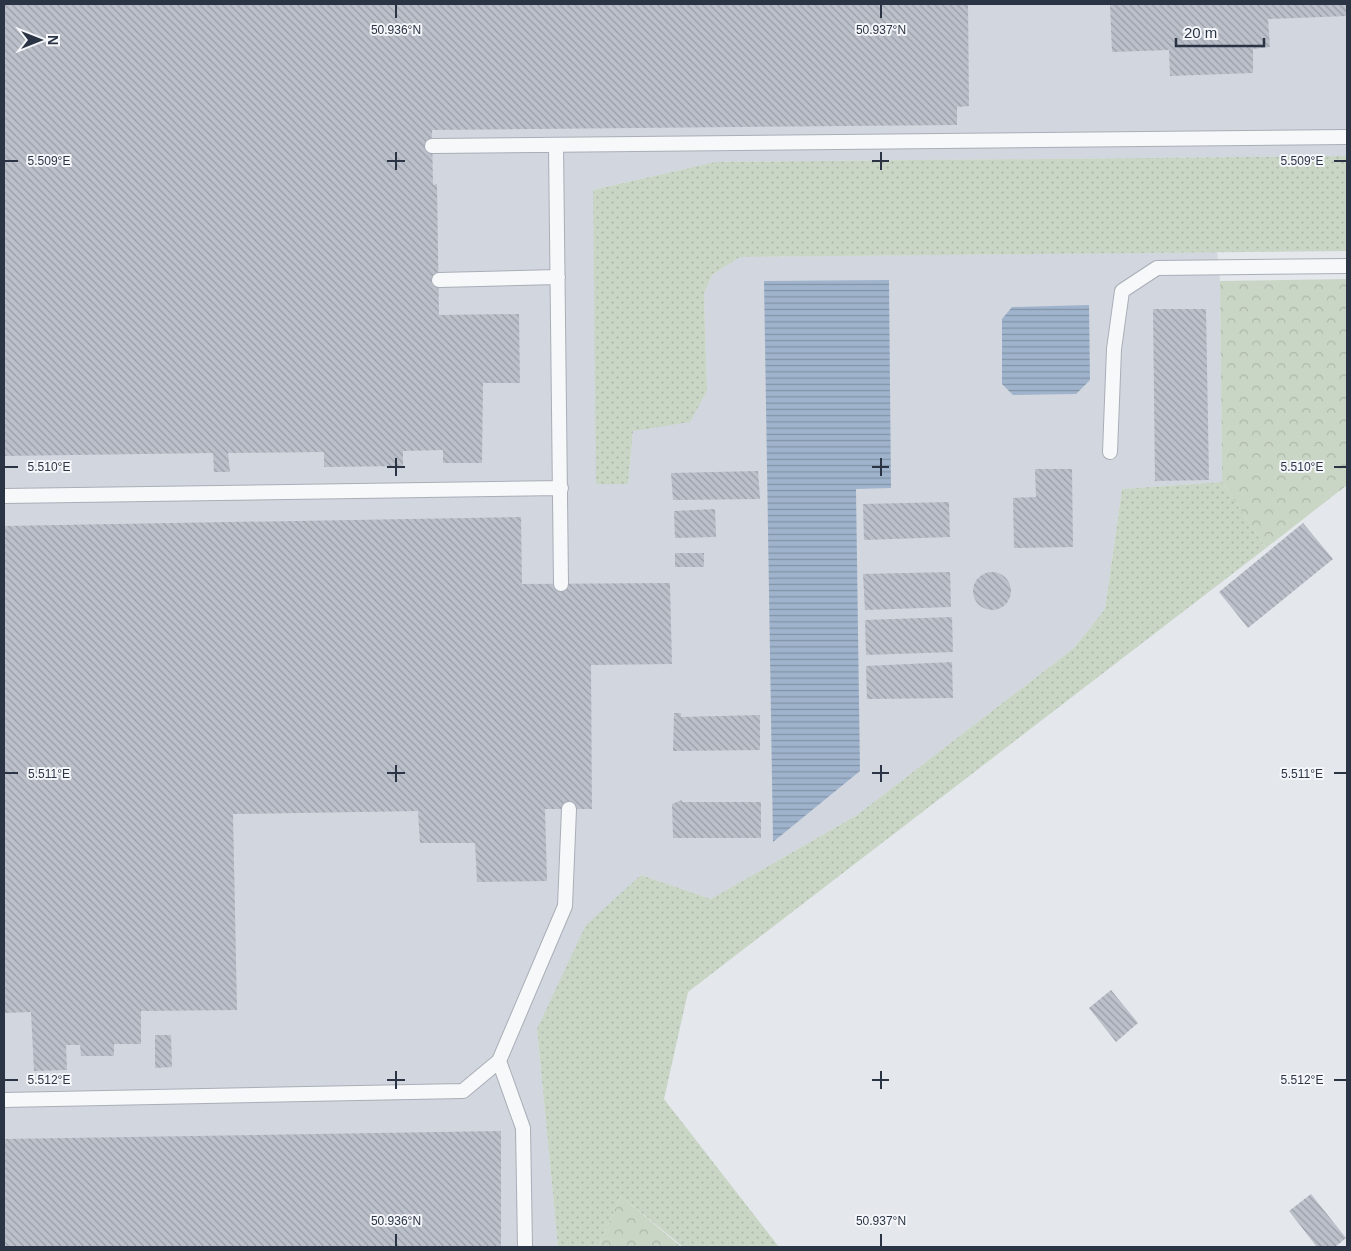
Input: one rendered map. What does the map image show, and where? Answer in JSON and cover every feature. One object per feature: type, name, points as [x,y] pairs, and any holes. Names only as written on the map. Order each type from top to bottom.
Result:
[{"type":"lane","points":[[432,146],[1347,137]]},
{"type":"lane","points":[[556,145],[561,584]]},
{"type":"lane","points":[[1110,452],[1114,349],[1122,291],[1157,268],[1347,266]]},
{"type":"lane","points":[[439,280],[558,276]]},
{"type":"lane","points":[[4,496],[561,488]]},
{"type":"lane","points":[[4,1100],[463,1091],[498,1061],[566,906],[569,809]]},
{"type":"lane","points":[[498,1061],[523,1128],[525,1247]]},
{"type":"shaded area","points":[[4,4],[1347,4],[1347,156],[715,162],[593,190],[628,484],[633,431],[707,391],[704,294],[712,275],[740,257],[1217,252],[1220,281],[1222,482],[1122,489],[1105,609],[1074,648],[857,815],[711,899],[641,875],[537,1029],[558,1247],[4,1247]]},
{"type":"green space","points":[[1347,156],[1347,251],[740,257],[712,275],[704,294],[707,391],[690,422],[633,431],[628,484],[596,484],[593,190],[715,162]]},
{"type":"green space","points":[[1347,279],[1347,485],[1266,548],[1222,482],[1220,281]]},
{"type":"green space","points":[[1222,482],[1266,548],[688,992],[664,1099],[779,1247],[683,1247],[621,1196],[598,1247],[558,1247],[537,1029],[586,925],[641,875],[711,899],[857,815],[1074,648],[1105,609],[1122,489]]},
{"type":"green space","points":[[621,1196],[679,1245],[682,1247],[598,1247]]},
{"type":"water","points":[[889,280],[891,488],[856,489],[860,771],[773,842],[764,281]]},
{"type":"water","points":[[1089,305],[1090,380],[1076,394],[1013,395],[1002,384],[1002,319],[1012,307]]},
{"type":"building","points":[[4,4],[968,4],[969,106],[957,107],[957,125],[432,130],[433,185],[437,184],[439,315],[519,314],[520,383],[483,383],[482,463],[443,463],[443,450],[403,451],[403,466],[324,467],[324,452],[228,453],[230,472],[214,472],[213,453],[4,456]]},
{"type":"building","points":[[1110,4],[1347,4],[1347,16],[1268,19],[1270,47],[1253,49],[1253,73],[1170,76],[1169,50],[1112,52]]},
{"type":"building","points":[[1153,309],[1206,309],[1209,480],[1155,481]]},
{"type":"building","points":[[1035,469],[1072,469],[1073,547],[1014,548],[1013,498],[1036,497]]},
{"type":"building","points":[[758,471],[760,499],[673,500],[671,473]]},
{"type":"building","points":[[949,502],[950,537],[864,540],[863,504]]},
{"type":"building","points":[[715,509],[716,537],[675,538],[674,511]]},
{"type":"building","points":[[521,517],[522,584],[670,583],[672,664],[591,665],[592,809],[545,809],[547,881],[477,882],[475,843],[420,843],[418,811],[233,814],[237,1010],[141,1011],[141,1044],[114,1044],[114,1056],[81,1056],[80,1045],[66,1045],[67,1070],[34,1071],[31,1012],[4,1013],[4,526]]},
{"type":"building","points":[[1303,523],[1333,559],[1248,628],[1219,592]]},
{"type":"building","points":[[675,553],[704,553],[704,567],[675,567]]},
{"type":"building","points":[[950,572],[951,607],[865,610],[863,574]]},
{"type":"building","points":[[992,572],[1005,578],[1011,591],[1005,604],[992,610],[979,604],[973,591],[979,578]]},
{"type":"building","points":[[952,617],[953,652],[866,655],[865,620]]},
{"type":"building","points":[[952,662],[953,698],[867,699],[866,666]]},
{"type":"building","points":[[674,713],[681,713],[681,717],[760,715],[760,750],[673,751]]},
{"type":"building","points":[[682,800],[682,802],[761,802],[761,838],[673,838],[672,804]]},
{"type":"building","points":[[1111,990],[1138,1023],[1116,1042],[1089,1008]]},
{"type":"building","points":[[155,1035],[171,1035],[172,1067],[155,1068]]},
{"type":"building","points":[[501,1131],[501,1247],[4,1247],[4,1139]]},
{"type":"building","points":[[1311,1194],[1346,1238],[1335,1247],[1317,1247],[1289,1211]]}]
